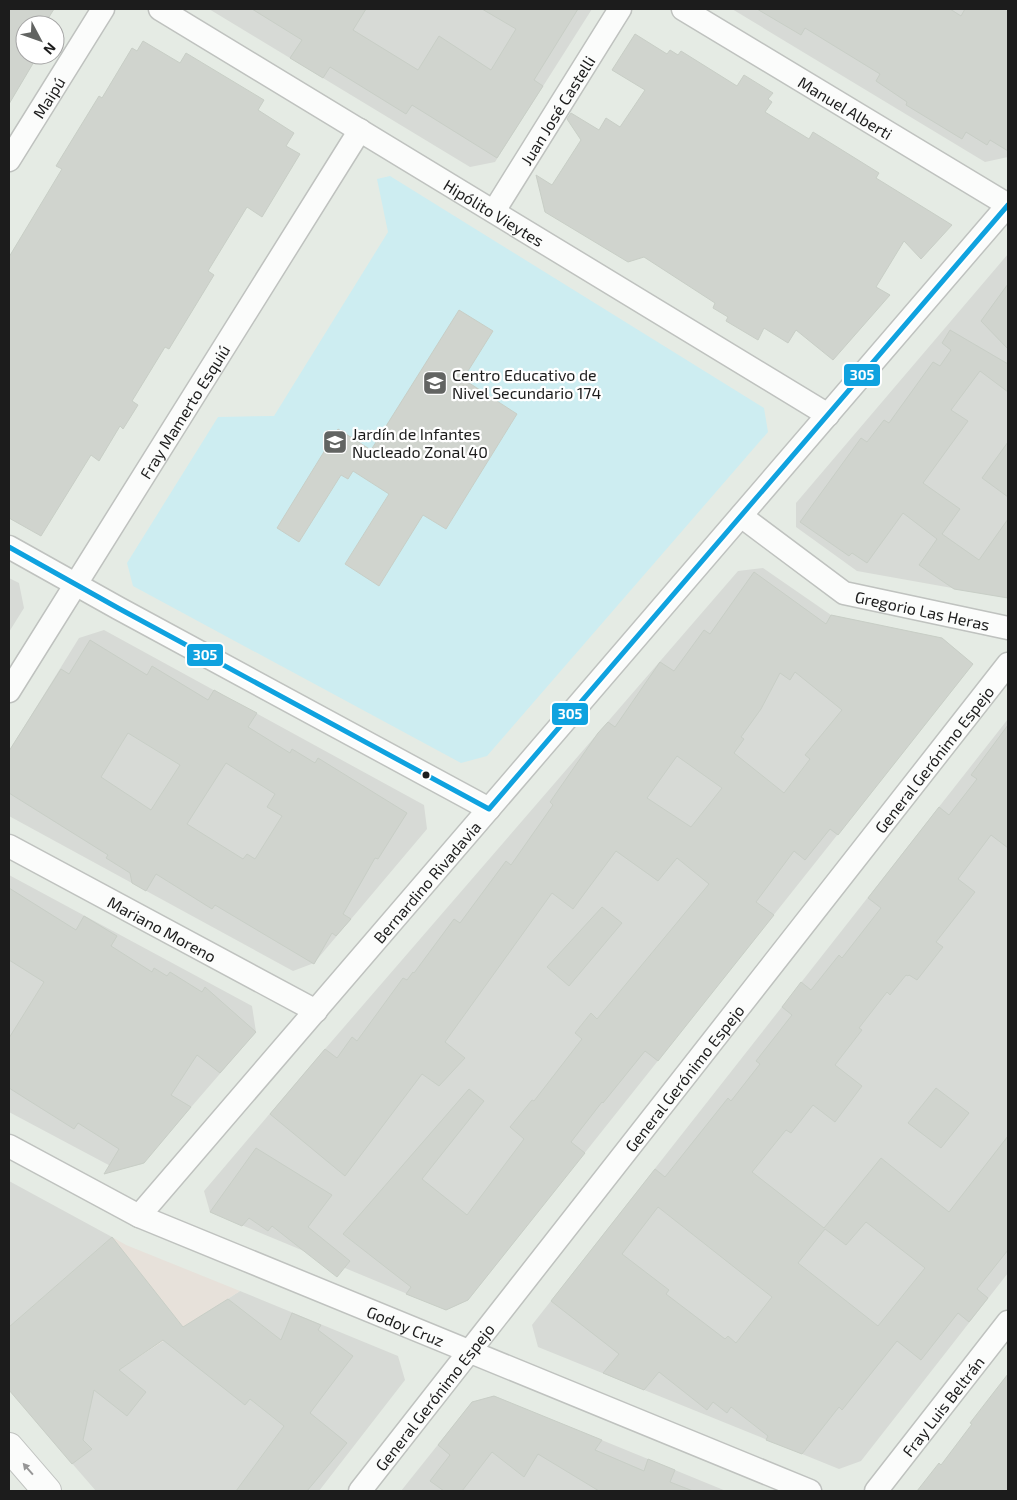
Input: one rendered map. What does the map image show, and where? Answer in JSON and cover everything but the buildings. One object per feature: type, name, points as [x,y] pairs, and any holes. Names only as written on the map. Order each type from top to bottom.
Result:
[{"type":"street","name":"Maipú","points":[[9,160],[103,9]]},
{"type":"street","name":"Hipólito Vieytes","points":[[160,9],[828,415]]},
{"type":"street","name":"Juan José Castelli","points":[[494,211],[620,9]]},
{"type":"street","name":"Manuel Alberti","points":[[683,9],[1008,205]]},
{"type":"street","name":"Fray Mamerto Esquiú","points":[[9,691],[360,130]]},
{"type":"street","name":"Bernardino Rivadavia","points":[[139,1216],[1008,205]]},
{"type":"street","name":"Gregorio Las Heras","points":[[741,516],[844,593],[1008,628]]},
{"type":"street","points":[[9,547],[75,585],[489,809]]},
{"type":"street","name":"General Gerónimo Espejo","points":[[360,1491],[1008,664]]},
{"type":"street","name":"Mariano Moreno","points":[[9,846],[316,1011]]},
{"type":"street","name":"Godoy Cruz","points":[[9,1146],[139,1216],[810,1491]]},
{"type":"street","name":"Fray Luis Beltrán","points":[[876,1491],[1008,1322]]},
{"type":"street","points":[[9,1447],[47,1491]]},
{"type":"shaded area","points":[[209,9],[592,9],[495,162],[470,167]]},
{"type":"shaded area","points":[[732,9],[1008,9],[1008,157],[985,162]]},
{"type":"shaded area","points":[[390,176],[764,408],[768,432],[487,756],[461,763],[133,586],[127,563],[218,417],[274,416],[388,232],[377,179]]},
{"type":"shaded area","points":[[1008,254],[1008,598],[857,571],[796,527],[796,503]]},
{"type":"shaded area","points":[[763,568],[831,615],[942,638],[973,664],[468,1300],[446,1310],[210,1212],[204,1191],[300,1078],[738,571]]},
{"type":"shaded area","points":[[9,578],[19,583],[24,608],[9,632]]},
{"type":"shaded area","points":[[104,630],[424,805],[427,829],[314,963],[293,971],[9,816],[9,751],[79,638]]},
{"type":"shaded area","points":[[1008,719],[1008,1273],[861,1461],[839,1469],[538,1347],[532,1325]]},
{"type":"shaded area","points":[[9,875],[252,1006],[256,1032],[142,1164],[118,1170],[9,1112]]},
{"type":"shaded area","points":[[9,1181],[112,1237],[9,1327]]},
{"type":"shaded area","points":[[112,1237],[126,1245],[240,1291],[37,1423],[9,1390],[9,1327]]},
{"type":"shaded area","points":[[240,1291],[398,1356],[405,1380],[319,1491],[96,1491],[37,1423]]},
{"type":"shaded area","points":[[494,1396],[726,1491],[401,1491],[472,1402]]},
{"type":"transit line","name":"305","points":[[9,547],[489,809],[1008,205]]},
{"type":"place","name":"Centro Educativo de Nivel Secundario 174","points":[[435,383]]},
{"type":"place","name":"Jardín de Infantes Nucleado Zonal 40","points":[[335,442]]}]
